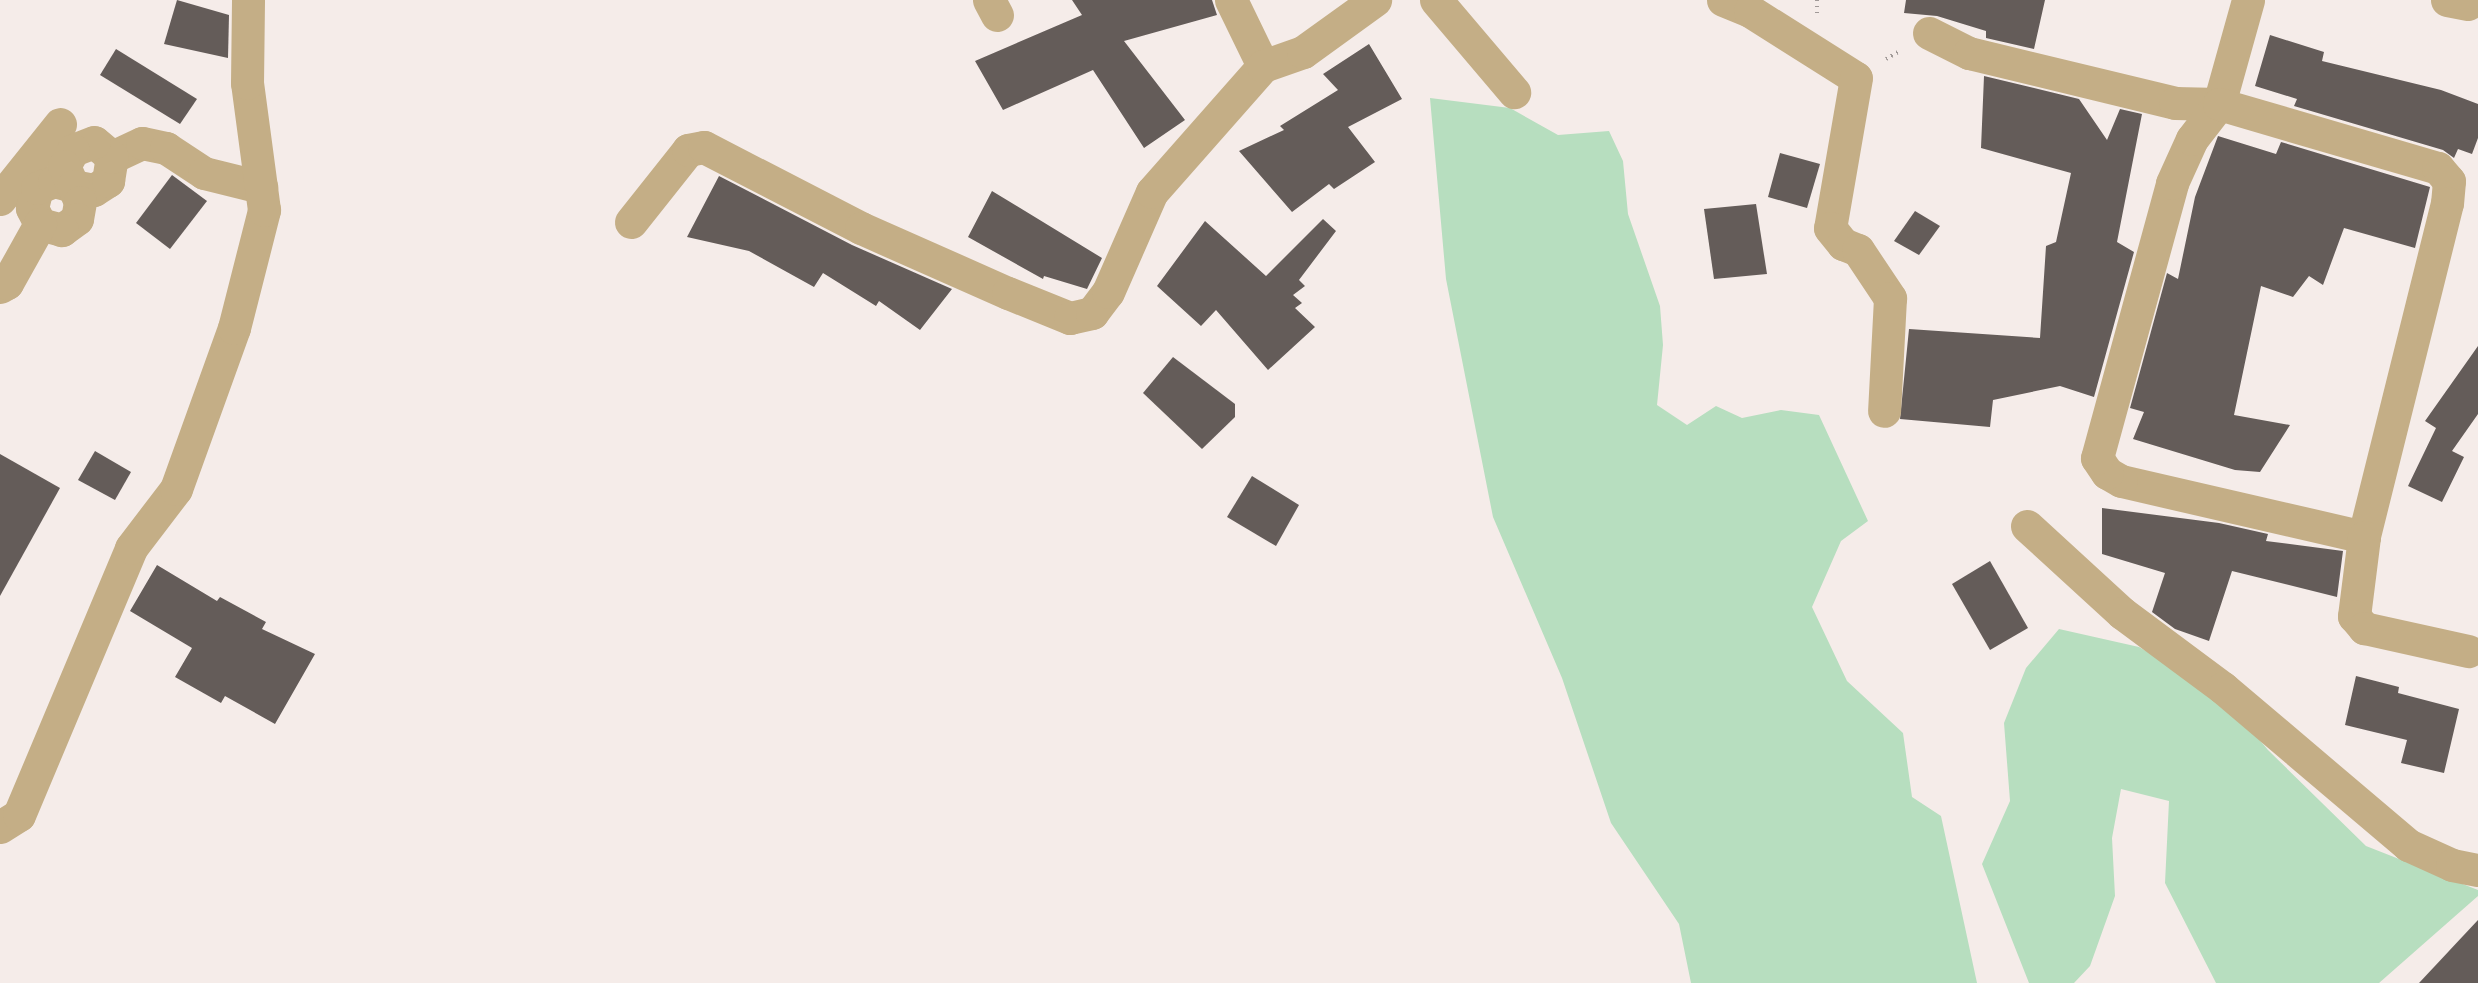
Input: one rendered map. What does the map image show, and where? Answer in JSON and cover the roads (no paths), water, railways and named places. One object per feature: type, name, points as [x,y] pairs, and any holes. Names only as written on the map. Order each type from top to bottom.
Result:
[{"type":"street","points":[[0,827],[19,815],[131,548],[176,489],[234,328],[264,210],[248,83],[248,0]]},
{"type":"street","points":[[1231,0],[1263,66]]},
{"type":"street","points":[[632,222],[688,150],[704,147],[861,228],[1008,293],[1070,318],[1092,313],[1108,292],[1152,192],[1263,66],[1303,52],[1375,0]]},
{"type":"street","points":[[1436,0],[1515,92]]},
{"type":"street","points":[[1723,0],[1750,11],[1856,78],[1851,120],[1830,228],[1843,244],[1858,250],[1890,298],[1884,411]]},
{"type":"street","points":[[2248,0],[2219,104],[2192,139],[2172,183],[2097,458],[2107,472],[2121,481],[2364,537]]},
{"type":"street","points":[[1929,33],[1970,53],[2163,100],[2219,104],[2438,168],[2449,181],[2447,203],[2364,537],[2354,616],[2364,628],[2468,651]]},
{"type":"street","points":[[0,199],[60,124]]},
{"type":"street","points":[[0,287],[7,283],[40,224],[32,208],[38,188],[54,181],[94,190],[108,181],[112,157],[142,143],[166,148],[204,172],[261,187]]},
{"type":"street","points":[[2027,526],[2122,613],[2223,688],[2408,845],[2452,864],[2478,870]]}]
